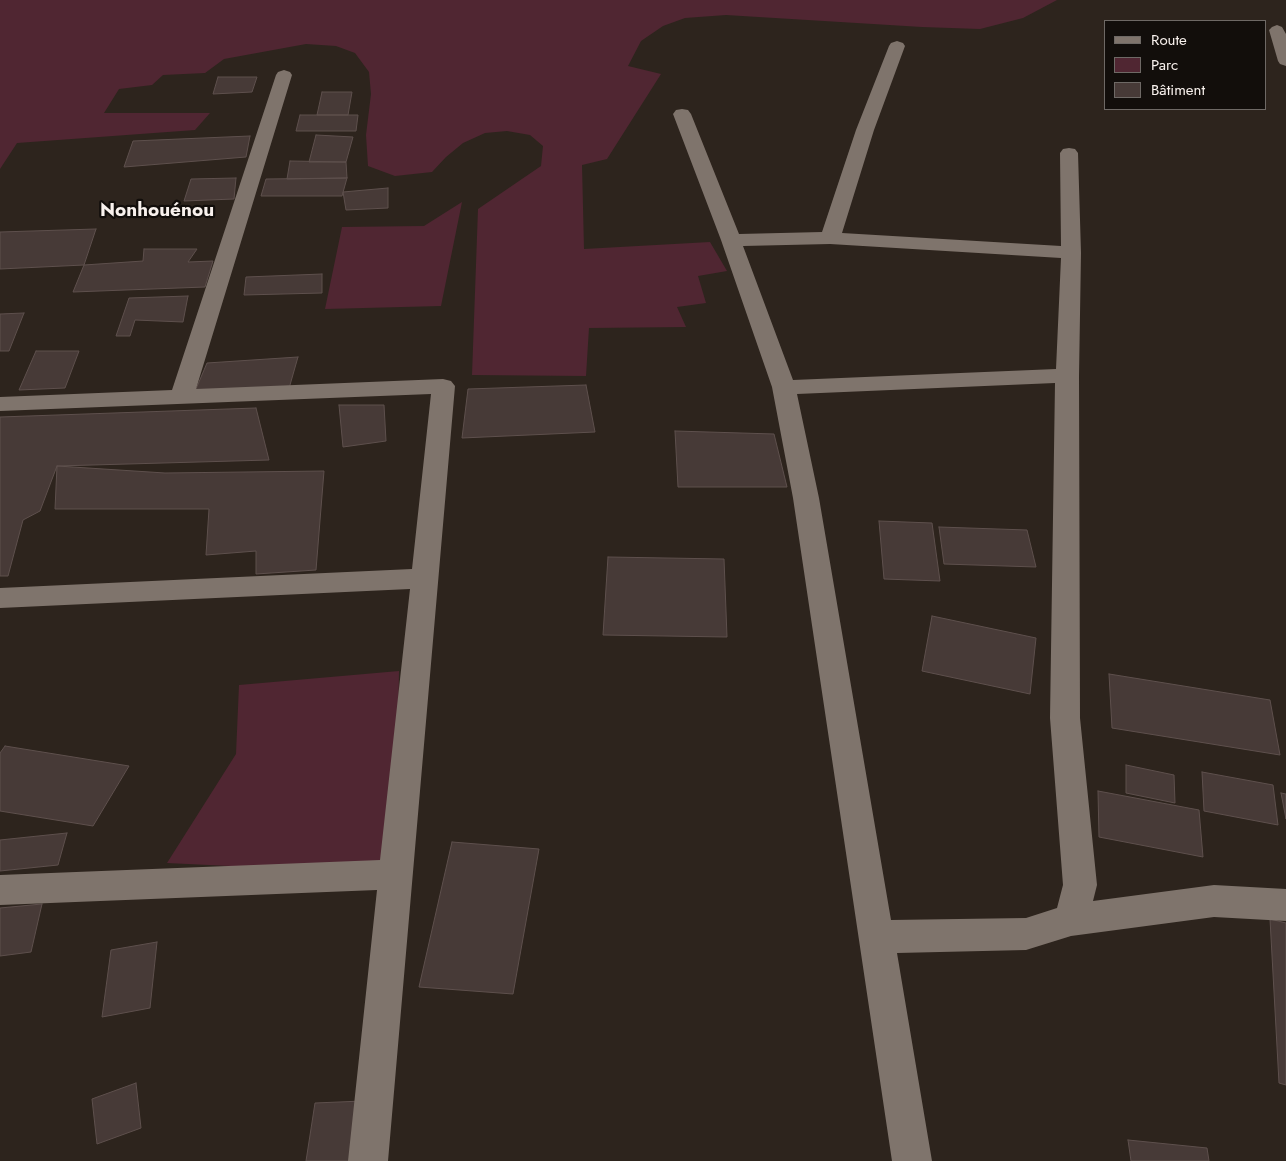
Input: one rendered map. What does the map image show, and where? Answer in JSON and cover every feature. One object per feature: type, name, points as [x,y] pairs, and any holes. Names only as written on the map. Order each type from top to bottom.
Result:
[{"type":"street","points":[[1277,30],[1286,61]]},
{"type":"street","points":[[830,238],[865,130],[898,46]]},
{"type":"street","points":[[182,396],[284,75]]},
{"type":"street","points":[[682,114],[731,240],[784,387],[806,498],[912,1161]]},
{"type":"street","points":[[1069,153],[1071,253],[1065,718],[1080,885],[1071,920]]},
{"type":"street","points":[[731,240],[830,238],[1071,253]]},
{"type":"street","points":[[784,387],[1068,376]]},
{"type":"street","points":[[0,404],[443,386],[368,1161]]},
{"type":"street","points":[[0,598],[425,578]]},
{"type":"street","points":[[0,890],[396,874]]},
{"type":"street","points":[[876,937],[1026,934],[1071,920],[1214,901],[1286,905]]},
{"type":"green space","points":[[0,0],[1057,0],[1023,18],[980,29],[726,15],[685,18],[663,26],[641,41],[628,66],[661,74],[607,159],[582,165],[584,249],[710,242],[727,271],[698,276],[706,303],[677,307],[686,327],[589,328],[586,376],[472,375],[478,209],[541,166],[543,146],[530,135],[507,131],[485,133],[463,143],[432,172],[395,176],[368,166],[366,135],[371,94],[369,72],[355,53],[336,46],[306,44],[224,59],[205,73],[163,75],[152,85],[119,89],[104,113],[210,113],[195,130],[17,143],[0,169]]},
{"type":"green space","points":[[462,202],[441,306],[325,309],[342,227],[424,226]]},
{"type":"green space","points":[[399,671],[396,874],[167,863],[236,754],[239,685]]},
{"type":"building","points":[[218,77],[257,77],[252,92],[213,94]]},
{"type":"building","points":[[322,92],[352,92],[348,115],[317,115]]},
{"type":"building","points":[[300,115],[358,115],[356,131],[296,131]]},
{"type":"building","points":[[316,135],[353,137],[346,162],[309,162]]},
{"type":"building","points":[[250,136],[246,157],[124,167],[133,141]]},
{"type":"building","points":[[290,161],[346,162],[347,178],[287,179]]},
{"type":"building","points":[[236,178],[234,199],[184,201],[191,179]]},
{"type":"building","points":[[347,178],[342,196],[261,196],[266,179]]},
{"type":"building","points":[[388,188],[388,208],[346,210],[343,192]]},
{"type":"building","points":[[96,229],[84,265],[0,269],[0,232]]},
{"type":"building","points":[[144,249],[197,249],[188,262],[213,261],[205,287],[73,292],[84,265],[143,261]]},
{"type":"building","points":[[322,274],[322,293],[244,295],[246,277]]},
{"type":"building","points":[[188,296],[183,322],[135,320],[130,336],[116,336],[129,298]]},
{"type":"building","points":[[24,313],[9,351],[0,351],[0,314]]},
{"type":"building","points":[[36,351],[79,351],[65,388],[19,390]]},
{"type":"building","points":[[298,357],[288,392],[193,396],[207,363]]},
{"type":"building","points":[[586,385],[595,432],[462,438],[468,389]]},
{"type":"building","points":[[339,405],[384,405],[386,441],[343,447]]},
{"type":"building","points":[[256,408],[269,460],[57,466],[40,511],[23,520],[8,576],[0,576],[0,417]]},
{"type":"building","points":[[675,431],[774,434],[787,487],[678,487]]},
{"type":"building","points":[[57,466],[165,473],[324,471],[316,570],[256,574],[256,551],[206,555],[209,509],[55,509]]},
{"type":"building","points":[[879,521],[932,523],[940,581],[884,579]]},
{"type":"building","points":[[939,527],[1027,530],[1036,567],[944,564]]},
{"type":"building","points":[[608,557],[724,559],[727,637],[603,635]]},
{"type":"building","points":[[932,616],[1036,638],[1030,694],[922,671]]},
{"type":"building","points":[[1109,674],[1270,700],[1280,755],[1112,728]]},
{"type":"building","points":[[5,746],[129,766],[93,826],[0,811],[0,753]]},
{"type":"building","points":[[1126,765],[1174,775],[1175,803],[1126,793]]},
{"type":"building","points":[[1202,772],[1273,785],[1278,825],[1204,811]]},
{"type":"building","points":[[1098,791],[1199,810],[1203,857],[1099,837]]},
{"type":"building","points":[[1281,793],[1286,794],[1286,819]]},
{"type":"building","points":[[67,833],[58,865],[0,871],[0,840]]},
{"type":"building","points":[[452,842],[539,849],[513,994],[419,987]]},
{"type":"building","points":[[42,904],[31,952],[0,956],[0,908]]},
{"type":"building","points":[[1270,919],[1286,923],[1286,1085],[1279,1083]]},
{"type":"building","points":[[157,942],[150,1008],[102,1017],[111,950]]},
{"type":"building","points":[[136,1083],[141,1128],[97,1144],[92,1099]]},
{"type":"building","points":[[363,1101],[356,1161],[306,1161],[315,1103]]},
{"type":"building","points":[[1128,1140],[1207,1148],[1209,1161],[1131,1161]]},
{"type":"district","name":"Nonhouénou","points":[[157,211]]}]
